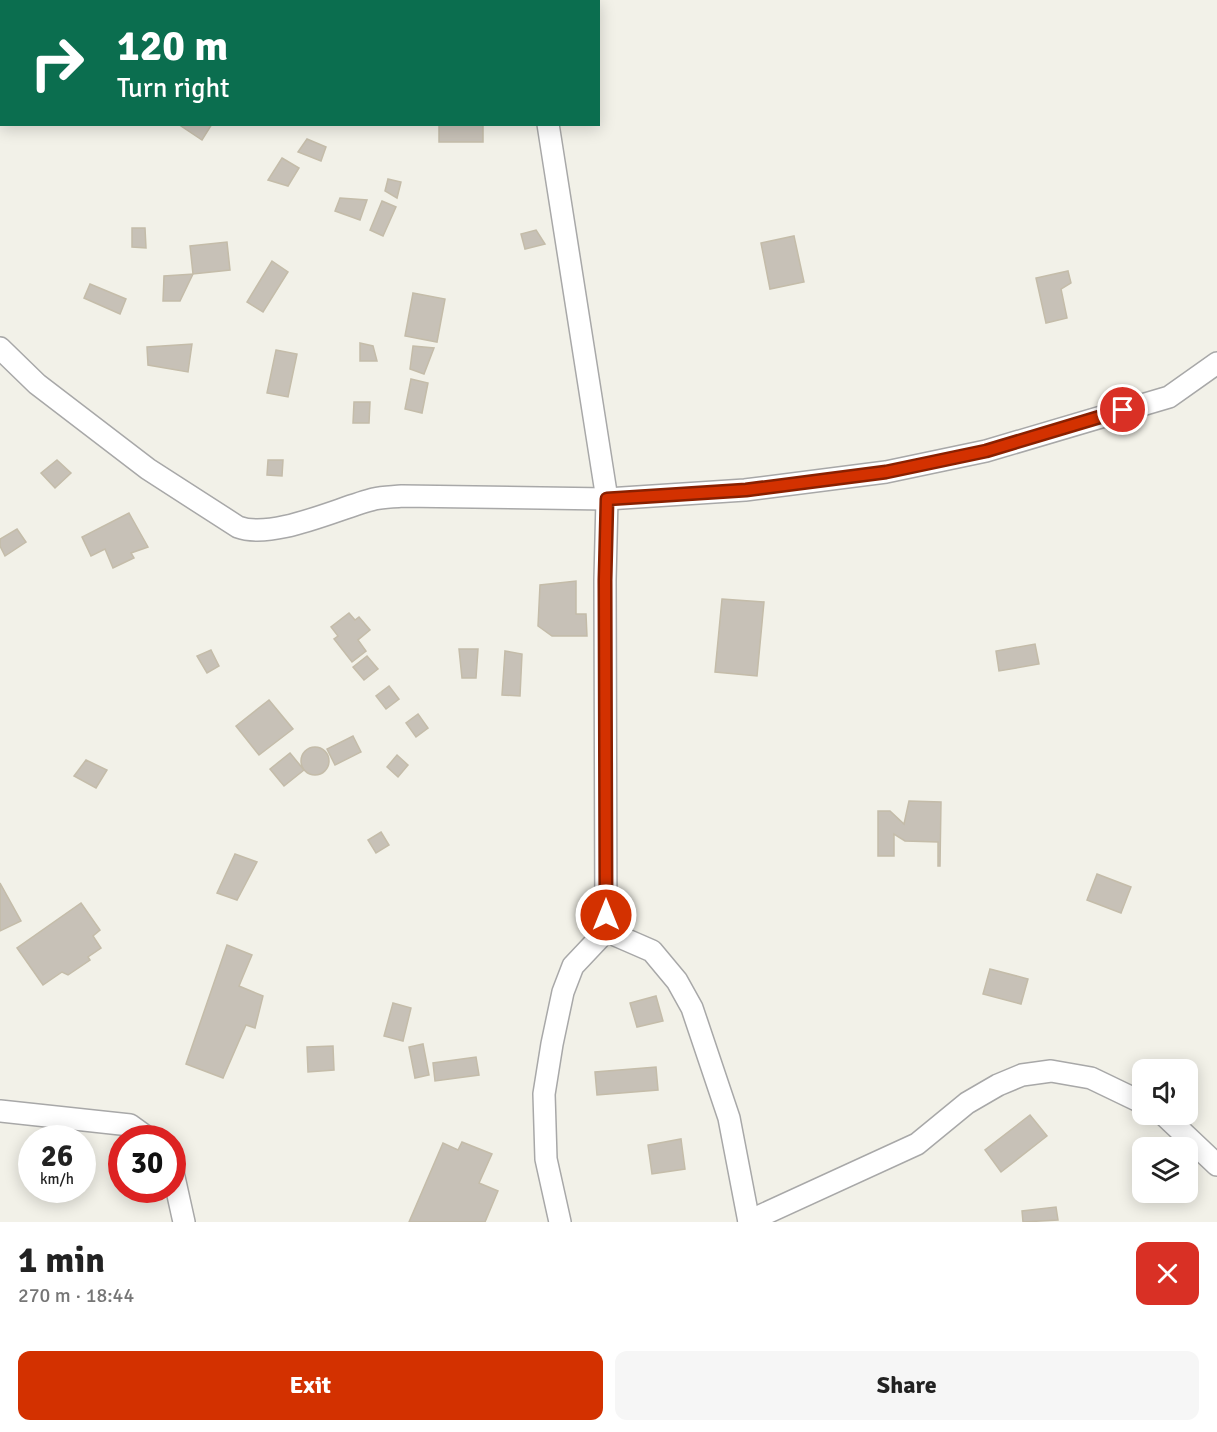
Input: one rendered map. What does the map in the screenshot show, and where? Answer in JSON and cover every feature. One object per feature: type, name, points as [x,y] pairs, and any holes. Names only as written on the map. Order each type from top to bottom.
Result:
[{"type":"street","points":[[548,126],[607,499],[605,580],[606,931],[573,966],[563,992],[544,1094],[546,1159],[560,1222]]},
{"type":"street","points":[[0,348],[37,384],[148,469],[246,530],[280,527],[375,499],[402,496],[607,499],[746,490],[886,472],[986,451],[1169,397],[1217,363]]},
{"type":"street","points":[[606,931],[652,951],[678,981],[692,1008],[729,1118],[749,1222],[916,1144],[967,1103],[998,1085],[1022,1075],[1051,1071],[1091,1078],[1132,1098]]},
{"type":"street","points":[[0,1111],[130,1125]]},
{"type":"street","points":[[1175,1125],[1217,1165]]},
{"type":"street","points":[[180,1203],[184,1222]]},
{"type":"building","points":[[181,126],[211,126],[202,140]]},
{"type":"building","points":[[439,126],[483,126],[483,142],[439,142]]},
{"type":"building","points":[[307,139],[326,147],[321,161],[298,152]]},
{"type":"building","points":[[282,158],[299,168],[288,186],[268,180]]},
{"type":"building","points":[[388,179],[401,182],[397,198],[385,191]]},
{"type":"building","points":[[340,198],[367,200],[360,220],[335,211]]},
{"type":"building","points":[[382,201],[396,207],[383,236],[370,230]]},
{"type":"building","points":[[132,228],[145,228],[146,248],[132,247]]},
{"type":"building","points":[[536,230],[545,244],[525,249],[521,234]]},
{"type":"building","points":[[794,236],[804,282],[770,289],[761,243]]},
{"type":"building","points":[[227,242],[230,270],[193,274],[190,246]]},
{"type":"building","points":[[272,261],[288,272],[263,312],[247,302]]},
{"type":"building","points":[[1068,271],[1071,283],[1061,289],[1067,318],[1046,323],[1036,278]]},
{"type":"building","points":[[193,274],[180,301],[163,301],[164,276]]},
{"type":"building","points":[[90,284],[126,299],[120,314],[84,298]]},
{"type":"building","points":[[413,293],[445,299],[437,342],[405,336]]},
{"type":"building","points":[[360,343],[373,346],[377,361],[360,361]]},
{"type":"building","points":[[192,344],[188,372],[148,365],[147,347]]},
{"type":"building","points":[[413,346],[434,348],[424,374],[410,369]]},
{"type":"building","points":[[276,350],[297,354],[288,397],[267,393]]},
{"type":"building","points":[[411,379],[428,383],[422,413],[405,409]]},
{"type":"building","points":[[354,402],[370,402],[369,423],[353,423]]},
{"type":"building","points":[[57,460],[71,473],[55,488],[41,473]]},
{"type":"building","points":[[268,460],[283,460],[282,476],[267,475]]},
{"type":"building","points":[[129,513],[148,547],[131,553],[134,558],[113,568],[105,549],[91,556],[82,537]]},
{"type":"building","points":[[17,529],[26,542],[5,556],[0,546],[0,539]]},
{"type":"building","points":[[576,581],[576,614],[586,614],[587,636],[552,636],[538,626],[540,585]]},
{"type":"building","points":[[722,599],[764,602],[757,676],[715,672]]},
{"type":"building","points":[[349,613],[355,620],[359,617],[370,630],[358,640],[366,651],[352,662],[334,639],[338,636],[331,627]]},
{"type":"building","points":[[1035,644],[1039,664],[999,671],[996,651]]},
{"type":"building","points":[[459,649],[478,649],[476,678],[462,678]]},
{"type":"building","points":[[211,650],[219,666],[207,673],[197,656]]},
{"type":"building","points":[[505,651],[522,654],[520,696],[502,695]]},
{"type":"building","points":[[367,656],[378,669],[364,680],[353,667]]},
{"type":"building","points":[[389,686],[399,699],[386,709],[376,696]]},
{"type":"building","points":[[269,700],[293,729],[259,755],[236,726]]},
{"type":"building","points":[[418,714],[428,728],[416,737],[406,723]]},
{"type":"building","points":[[353,736],[361,752],[335,765],[327,749]]},
{"type":"building","points":[[315,747],[325,751],[329,761],[325,771],[315,775],[305,771],[301,761],[305,751]]},
{"type":"building","points":[[290,753],[304,770],[284,786],[270,769]]},
{"type":"building","points":[[397,755],[408,765],[398,777],[387,767]]},
{"type":"building","points":[[86,760],[107,770],[96,788],[74,776]]},
{"type":"building","points":[[909,801],[941,802],[940,866],[938,866],[938,842],[905,841],[894,834],[894,856],[878,856],[878,811],[890,811],[904,824]]},
{"type":"building","points":[[381,832],[389,845],[376,853],[368,840]]},
{"type":"building","points":[[235,854],[257,862],[237,900],[217,893]]},
{"type":"building","points":[[1097,874],[1131,887],[1121,913],[1087,900]]},
{"type":"building","points":[[0,883],[21,921],[0,931]]},
{"type":"building","points":[[81,903],[100,930],[93,936],[101,948],[88,957],[90,960],[68,975],[62,972],[43,985],[17,948]]},
{"type":"building","points":[[227,945],[252,955],[239,986],[263,996],[255,1028],[246,1025],[223,1078],[186,1064]]},
{"type":"building","points":[[990,969],[1028,979],[1021,1004],[983,994]]},
{"type":"building","points":[[656,996],[663,1021],[637,1027],[630,1003]]},
{"type":"building","points":[[393,1003],[411,1008],[403,1041],[384,1036]]},
{"type":"building","points":[[423,1044],[429,1075],[415,1078],[409,1047]]},
{"type":"building","points":[[333,1046],[334,1070],[308,1072],[307,1047]]},
{"type":"building","points":[[476,1057],[479,1075],[435,1081],[433,1063]]},
{"type":"building","points":[[656,1067],[658,1090],[597,1095],[595,1072]]},
{"type":"building","points":[[1030,1115],[1047,1136],[1001,1172],[985,1150]]},
{"type":"building","points":[[681,1139],[685,1169],[652,1174],[648,1145]]},
{"type":"building","points":[[462,1142],[492,1154],[479,1183],[498,1191],[485,1222],[409,1222],[443,1143],[458,1150]]},
{"type":"building","points":[[1056,1207],[1058,1220],[1023,1222],[1022,1211]]},
{"type":"route","points":[[606,915],[605,580],[607,499],[746,490],[886,472],[986,451],[1123,410]]}]
